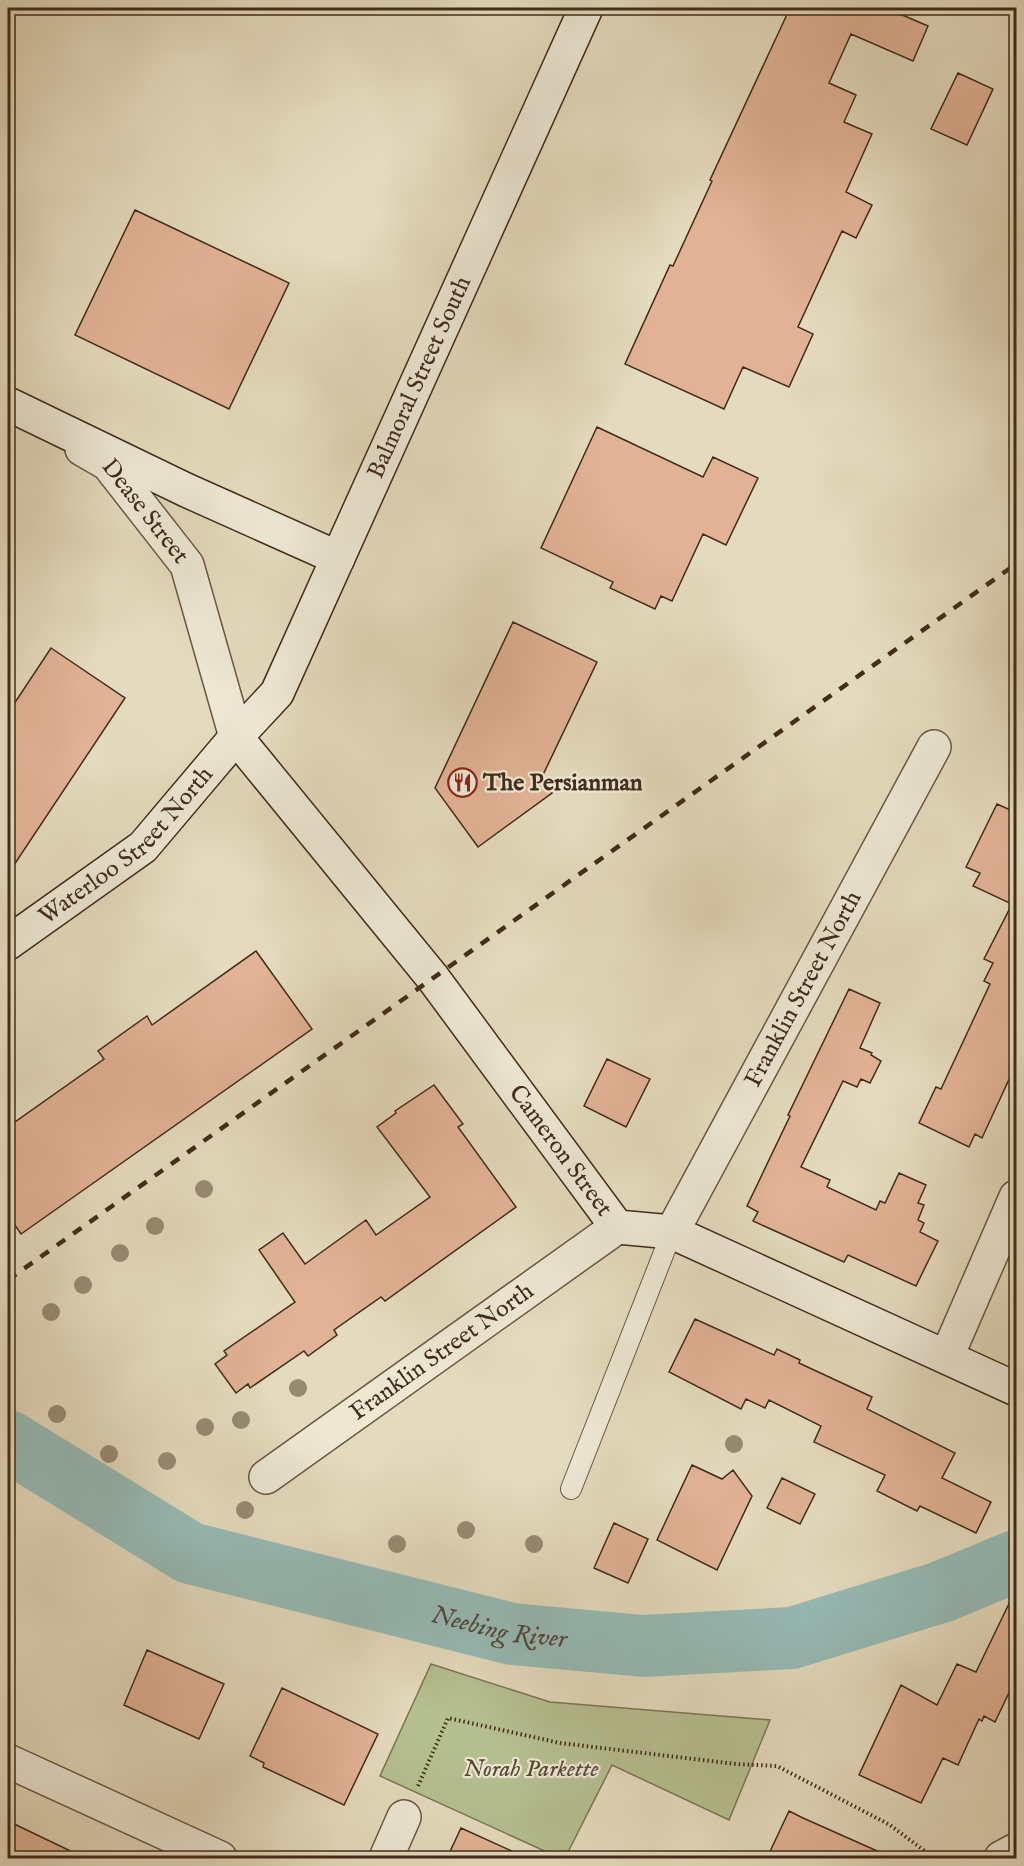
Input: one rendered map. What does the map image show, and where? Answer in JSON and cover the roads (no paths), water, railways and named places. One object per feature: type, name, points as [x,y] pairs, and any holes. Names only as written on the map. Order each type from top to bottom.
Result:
[{"type":"street","name":"Balmoral Street South","points":[[236,736],[277,693],[586,8]]},
{"type":"street","points":[[8,405],[186,490],[338,558]]},
{"type":"street","name":"Dease Street","points":[[8,405],[108,464],[187,565],[236,736]]},
{"type":"street","name":"Waterloo Street North","points":[[8,943],[143,847],[236,736]]},
{"type":"street","name":"Cameron Street","points":[[236,736],[433,978],[617,1227],[672,1232],[1017,1389]]},
{"type":"street","name":"Franklin Street North","points":[[672,1232],[934,747]]},
{"type":"street","points":[[947,1356],[1017,1197]]},
{"type":"street","name":"Franklin Street North","points":[[266,1477],[617,1227]]},
{"type":"street","points":[[8,1761],[220,1858]]},
{"type":"street","points":[[386,1858],[404,1817]]},
{"type":"street","points":[[1001,1858],[1017,1850]]},
{"type":"lane","points":[[571,1489],[672,1232]]},
{"type":"waterway","name":"Neebing River","points":[[8,1441],[190,1553],[512,1634],[644,1646],[792,1638],[941,1592],[1016,1561]]},
{"type":"railway","points":[[8,1280],[1016,564]]},
{"type":"place","name":"The Persianman","points":[[462,783]]},
{"type":"park label","name":"Norah Parkette","points":[[531,1769]]}]
